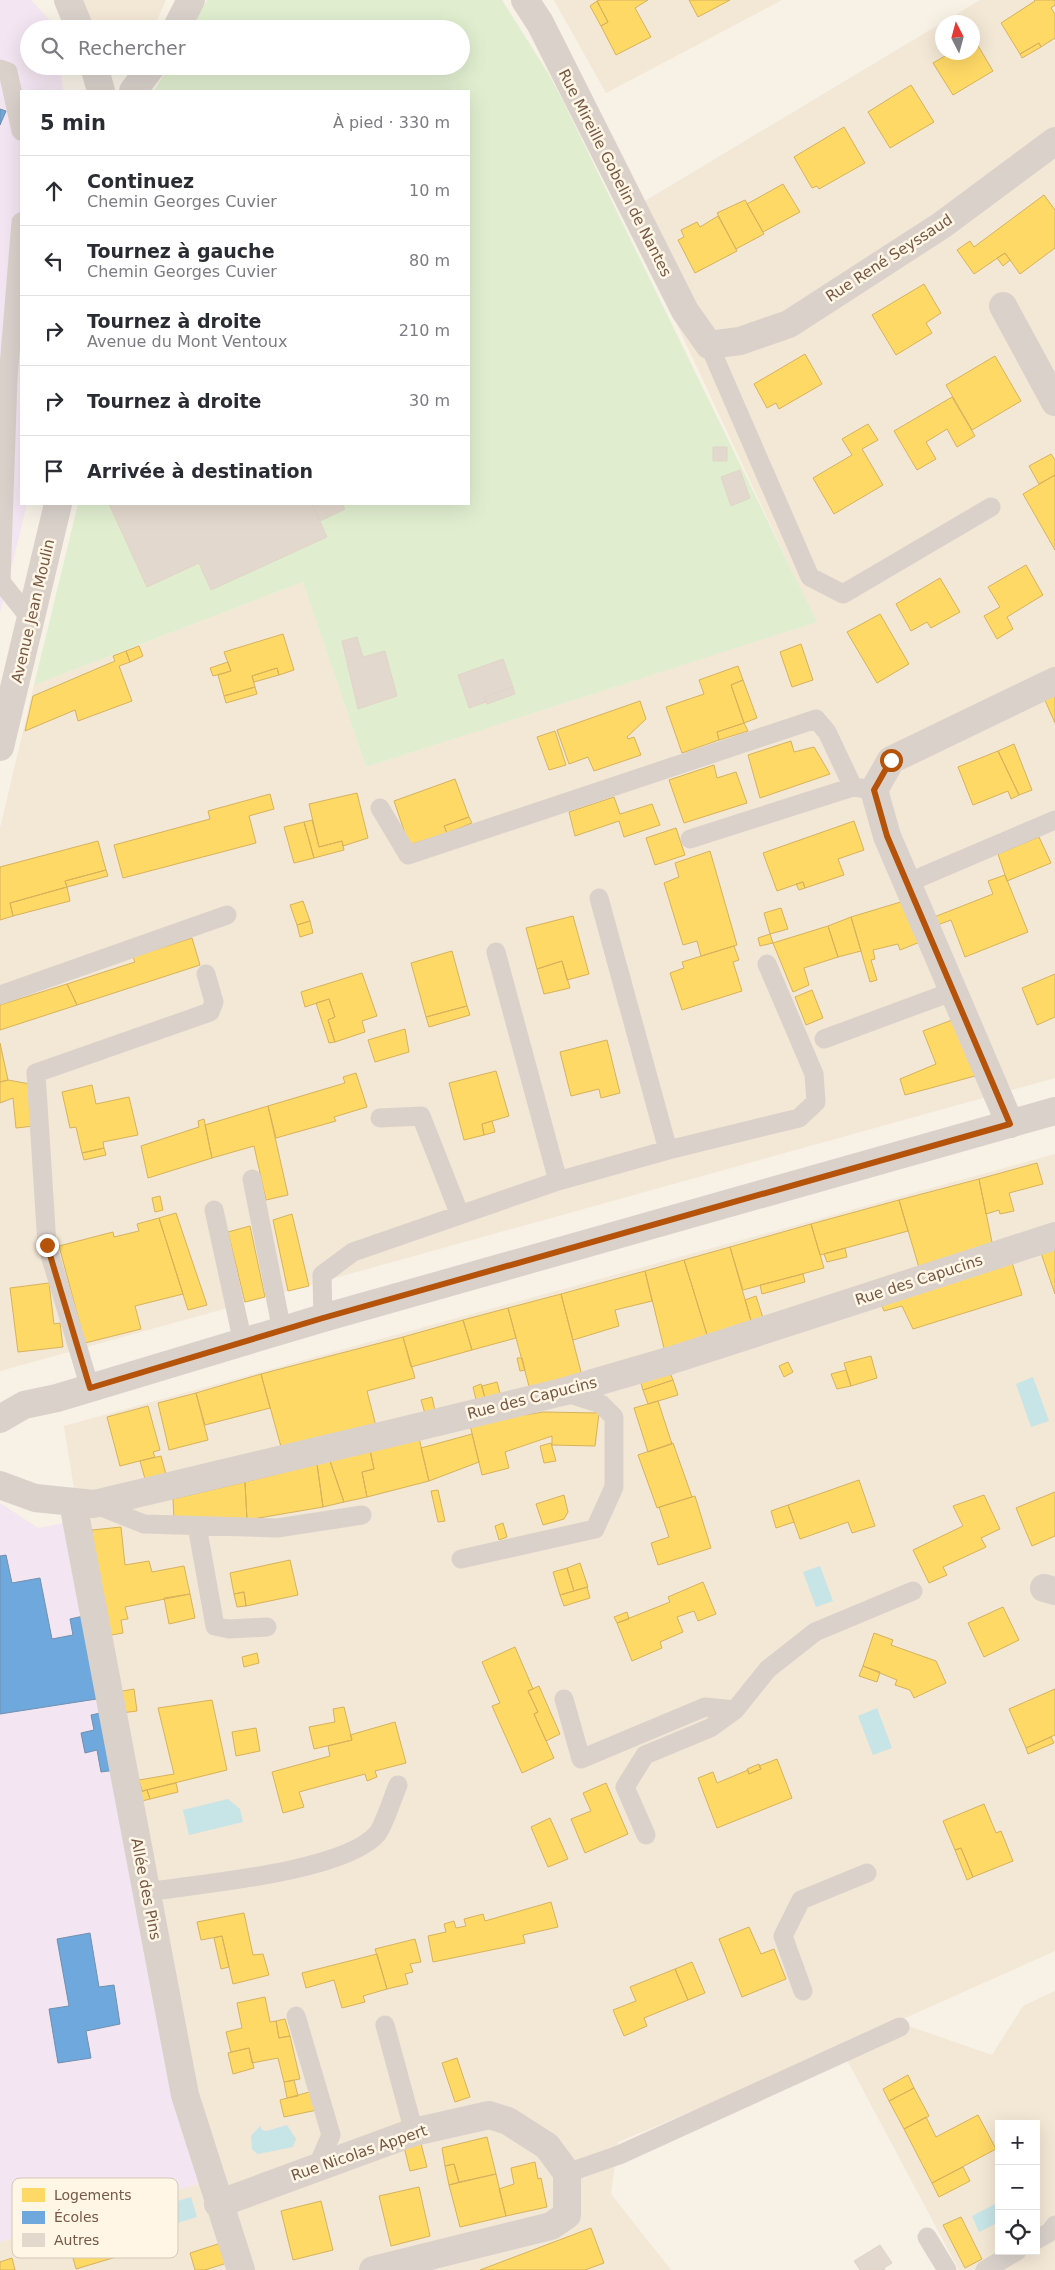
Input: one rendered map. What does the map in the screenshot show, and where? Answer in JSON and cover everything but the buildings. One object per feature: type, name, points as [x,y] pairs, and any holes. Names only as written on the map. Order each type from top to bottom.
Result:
[{"type":"street","points":[[68,0],[76,20]]},
{"type":"street","points":[[180,20],[190,0]]},
{"type":"street","name":"Rue Mireille Gobelin de Nantes","points":[[525,0],[540,23],[685,311],[709,344]]},
{"type":"street","points":[[97,75],[101,90]]},
{"type":"street","points":[[134,90],[145,75]]},
{"type":"street","name":"Rue René Seyssaud","points":[[709,344],[740,341],[789,324],[942,225],[1055,141]]},
{"type":"street","points":[[1003,306],[1055,402]]},
{"type":"street","name":"Avenue Jean Moulin","points":[[0,747],[58,505]]},
{"type":"street","points":[[1010,1124],[887,836],[863,788],[891,760],[1055,681]]},
{"type":"street","points":[[0,1419],[12,1401],[57,1398],[323,1318],[1055,1112]]},
{"type":"street","name":"Rue des Capucins","points":[[0,1485],[35,1498],[83,1503],[562,1392],[672,1360],[1055,1236]]},
{"type":"street","name":"Allée des Pins","points":[[83,1503],[146,1892],[185,2095],[218,2204],[241,2270]]},
{"type":"street","name":"Rue Nicolas Appert","points":[[218,2204],[414,2132],[489,2115],[508,2121],[546,2146],[567,2173]]},
{"type":"street","points":[[373,2270],[551,2226],[567,2215],[567,2173]]},
{"type":"lane","points":[[0,69],[8,72],[20,126]]},
{"type":"lane","points":[[20,234],[8,379],[1,582],[30,618]]},
{"type":"lane","points":[[709,344],[810,577],[843,594],[991,507]]},
{"type":"lane","points":[[380,808],[408,855],[816,719],[827,732],[863,788],[690,840]]},
{"type":"lane","points":[[907,883],[1055,820]]},
{"type":"lane","points":[[599,898],[668,1150]]},
{"type":"lane","points":[[0,994],[227,915]]},
{"type":"lane","points":[[496,952],[558,1181]]},
{"type":"lane","points":[[323,1318],[322,1275],[353,1252],[558,1181],[668,1150],[799,1118],[816,1102],[814,1074],[767,964]]},
{"type":"lane","points":[[90,1388],[47,1245],[36,1073],[210,1012],[214,1002],[206,974]]},
{"type":"lane","points":[[824,1039],[954,991]]},
{"type":"lane","points":[[380,1118],[421,1116],[460,1215]]},
{"type":"lane","points":[[252,1179],[282,1331]]},
{"type":"lane","points":[[214,1210],[243,1343]]},
{"type":"lane","points":[[461,1559],[595,1529],[614,1487],[614,1417],[601,1404],[562,1392]]},
{"type":"lane","points":[[83,1503],[144,1524],[276,1528],[362,1515]]},
{"type":"lane","points":[[197,1526],[215,1626],[229,1630],[267,1626]]},
{"type":"lane","points":[[646,1835],[625,1787],[645,1755],[710,1728],[735,1710],[768,1669],[815,1632],[912,1591]]},
{"type":"lane","points":[[564,1699],[582,1759],[705,1707],[735,1710]]},
{"type":"lane","points":[[146,1892],[289,1871],[352,1853],[378,1833],[398,1784]]},
{"type":"lane","points":[[803,1990],[783,1936],[801,1900],[867,1873]]},
{"type":"lane","points":[[296,2016],[331,2135],[317,2167]]},
{"type":"lane","points":[[385,2025],[414,2132]]},
{"type":"lane","points":[[567,2173],[619,2155],[900,2026]]},
{"type":"lane","points":[[1040,2238],[1050,2232],[1055,2225]]},
{"type":"lane","points":[[927,2237],[947,2270]]},
{"type":"lane","points":[[985,2270],[1010,2255]]},
{"type":"shaded area","points":[[0,0],[31,0],[50,20],[20,20],[20,75],[62,75],[63,90],[20,90],[20,505],[27,505],[0,613]]},
{"type":"shaded area","points":[[76,0],[166,0],[157,20],[87,20]]},
{"type":"shaded area","points":[[554,0],[782,0],[606,93]]},
{"type":"shaded area","points":[[980,0],[1055,0],[1055,1078],[0,1371],[0,828],[34,685],[303,582],[366,767],[816,622],[625,213],[935,27],[935,60],[980,60],[980,15],[955,15]]},
{"type":"shaded area","points":[[1055,1154],[1055,1951],[755,2085],[618,2142],[611,2194],[671,2270],[0,2270],[0,2242],[12,2238],[12,2258],[178,2258],[178,2190],[198,2184],[172,2084],[132,1852],[64,1426]]},
{"type":"shaded area","points":[[0,1503],[38,1528],[65,1523],[172,2084],[198,2184],[178,2190],[178,2178],[12,2178],[12,2238],[0,2242]]},
{"type":"shaded area","points":[[1055,1991],[1055,2270],[959,2270],[846,2058],[911,2027],[992,2055],[1023,2006]]},
{"type":"green space","points":[[207,0],[502,0],[548,73],[562,99],[817,622],[366,767],[303,582],[34,685],[78,505],[470,505],[470,90],[155,90],[164,75],[470,75],[470,20],[196,20]]},
{"type":"water","points":[[1033,1377],[1049,1421],[1031,1427],[1016,1384]]},
{"type":"water","points":[[820,1566],[833,1601],[816,1607],[803,1572]]},
{"type":"water","points":[[877,1708],[892,1748],[873,1755],[858,1716]]},
{"type":"water","points":[[228,1799],[240,1809],[243,1822],[189,1835],[183,1810]]},
{"type":"water","points":[[287,2125],[296,2139],[293,2147],[258,2154],[252,2149],[251,2136],[260,2126],[262,2130],[266,2131]]},
{"type":"water","points":[[191,2197],[197,2217],[178,2223],[178,2201]]},
{"type":"water","points":[[995,2204],[995,2224],[979,2232],[972,2216]]},
{"type":"route","points":[[47,1245],[90,1388],[323,1318],[1010,1124],[887,836],[874,790],[891,760]]}]
